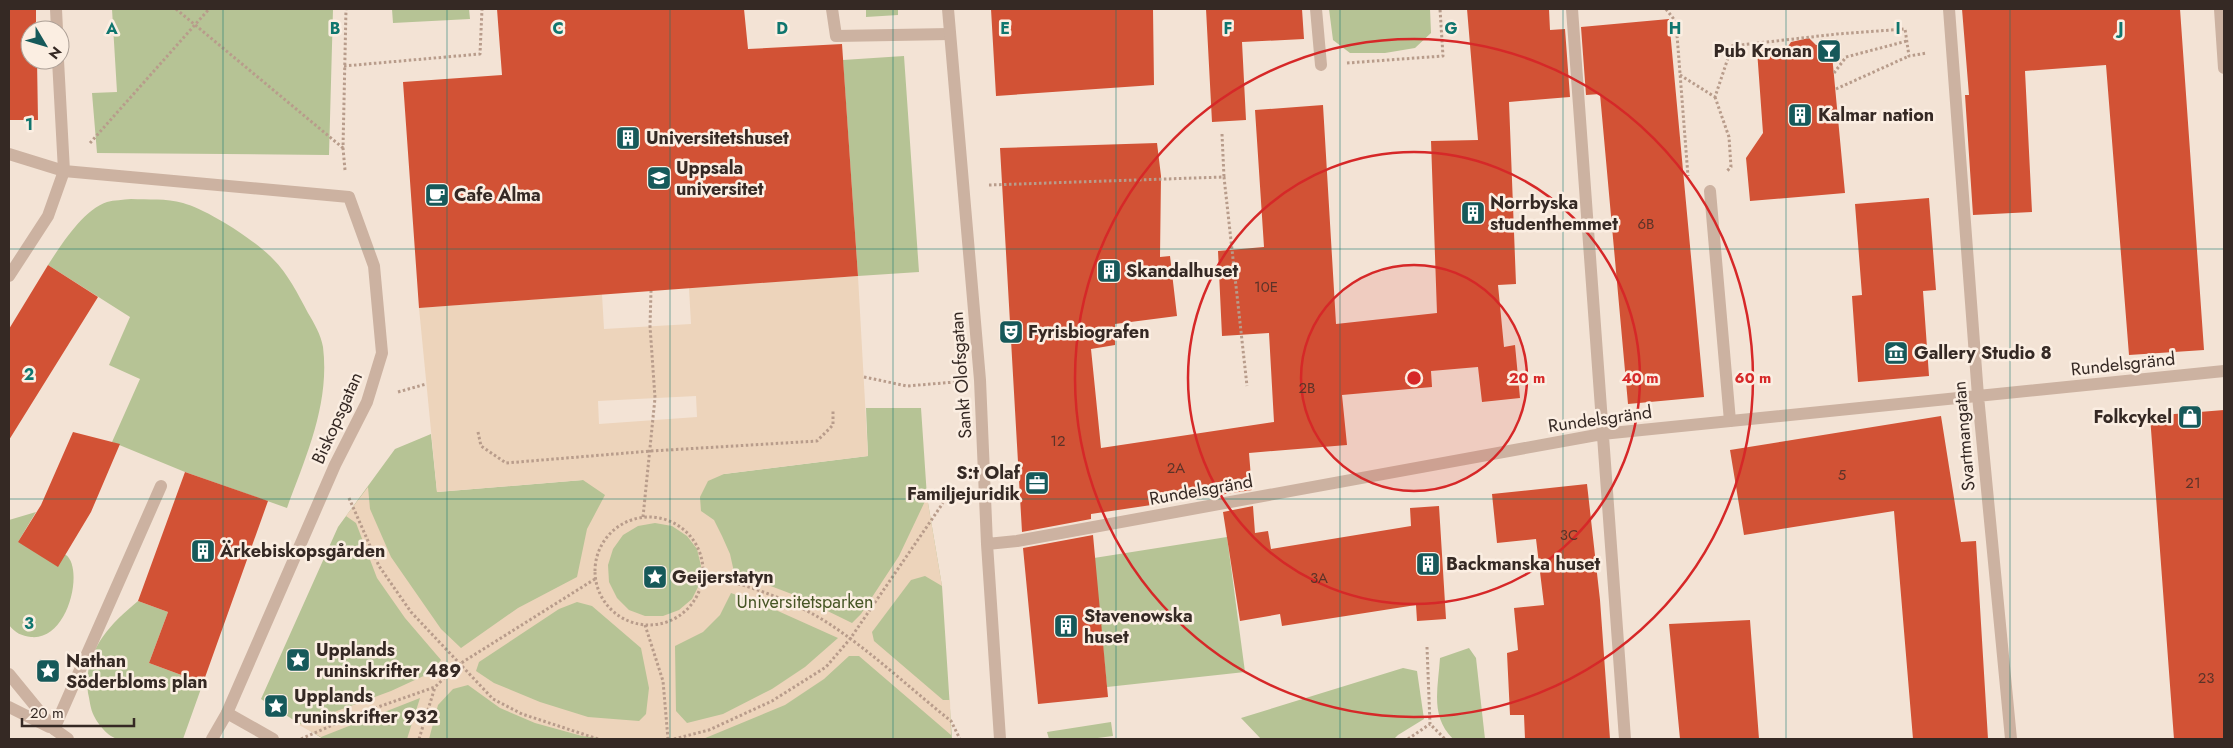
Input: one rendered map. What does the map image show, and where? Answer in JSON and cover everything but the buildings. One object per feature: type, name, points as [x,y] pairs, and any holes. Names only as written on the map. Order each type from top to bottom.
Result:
[{"type":"street","points":[[832,9],[836,36],[950,34]]},
{"type":"street","name":"Sankt Olofsgatan","points":[[948,9],[980,380],[987,544],[1000,739]]},
{"type":"street","points":[[1316,9],[1321,65]]},
{"type":"street","points":[[1572,9],[1626,739]]},
{"type":"street","name":"Svartmangatan","points":[[1949,9],[1978,396],[2011,739]]},
{"type":"street","points":[[2220,9],[2224,68]]},
{"type":"street","points":[[9,276],[48,216],[64,171],[59,70]]},
{"type":"street","points":[[9,154],[64,171],[349,198]]},
{"type":"street","points":[[1710,190],[1730,421]]},
{"type":"street","name":"Biskopsgatan","points":[[212,739],[228,713],[336,465],[367,402],[382,353],[374,266],[349,198]]},
{"type":"street","name":"Rundelsgränd","points":[[987,544],[1017,541],[1602,434],[2224,371]]},
{"type":"street","points":[[54,729],[161,486]]},
{"type":"street","points":[[9,674],[54,729]]},
{"type":"street","points":[[9,707],[54,729],[68,739]]},
{"type":"street","points":[[228,713],[273,739]]},
{"type":"path","points":[[176,9],[343,148]]},
{"type":"path","points":[[64,171],[209,9]]},
{"type":"path","points":[[346,9],[343,148],[349,198]]},
{"type":"path","points":[[344,66],[480,54],[482,9]]},
{"type":"path","points":[[1321,65],[1444,56],[1440,9]]},
{"type":"path","points":[[1666,9],[1676,22],[1688,182],[1710,190],[1731,167],[1728,137],[1715,97],[1732,46],[1836,34],[1905,29],[1909,56]]},
{"type":"path","points":[[1834,73],[1846,57],[1907,41]]},
{"type":"path","points":[[1836,89],[1909,56],[1952,48]]},
{"type":"path","points":[[1680,75],[1715,97]]},
{"type":"path","points":[[1222,134],[1224,177],[1246,386]]},
{"type":"path","points":[[963,188],[1224,177]]},
{"type":"path","points":[[643,517],[655,398],[650,326],[651,291]]},
{"type":"path","points":[[864,377],[907,386],[980,380]]},
{"type":"path","points":[[478,432],[481,446],[506,463],[651,451],[817,441],[833,425],[833,410]]},
{"type":"path","points":[[336,465],[378,566],[411,612],[458,665],[493,699],[522,714],[598,739]]},
{"type":"path","points":[[674,739],[709,730],[772,701],[826,667],[850,639],[943,502]]},
{"type":"path","points":[[643,517],[672,521],[691,536],[701,553],[704,575],[697,597],[686,611],[670,621],[645,625],[627,621],[610,608],[601,596],[595,579],[596,558],[603,541],[623,522],[643,517]]},
{"type":"path","points":[[704,575],[731,581],[776,596],[831,624],[951,722],[960,739]]},
{"type":"path","points":[[301,739],[358,714],[435,687],[458,665],[595,579]]},
{"type":"path","points":[[645,625],[662,681],[668,739]]},
{"type":"path","points":[[1427,647],[1430,724],[1445,739]]},
{"type":"path","points":[[419,739],[435,687]]},
{"type":"path","points":[[1408,739],[1430,724]]},
{"type":"green space","points":[[112,9],[333,9],[329,155],[97,153],[92,93],[117,92]]},
{"type":"green space","points":[[392,9],[469,9],[470,19],[393,23]]},
{"type":"green space","points":[[866,9],[898,9],[898,15],[866,17]]},
{"type":"green space","points":[[1329,9],[1430,9],[1431,33],[1415,48],[1385,53],[1350,53],[1333,40]]},
{"type":"green space","points":[[904,56],[919,272],[858,276],[843,60]]},
{"type":"green space","points":[[131,199],[177,201],[205,212],[243,235],[265,251],[283,271],[315,325],[323,347],[323,389],[320,409],[309,449],[287,508],[185,472],[112,442],[140,379],[109,365],[130,317],[48,265],[73,229],[89,212],[107,202]]},
{"type":"green space","name":"Universitetsparken","points":[[866,408],[921,408],[927,497],[942,586],[952,739],[323,739],[261,699],[338,527],[395,449],[431,434],[437,492],[583,480],[724,474],[868,456]]},
{"type":"green space","points":[[36,512],[18,542],[50,549],[66,555],[71,562],[73,588],[64,616],[55,628],[44,635],[31,637],[19,634],[9,625],[9,520]]},
{"type":"green space","points":[[1227,537],[1245,672],[1107,687],[1094,558]]},
{"type":"green space","points":[[138,601],[168,612],[149,663],[203,683],[183,739],[124,740],[114,738],[104,730],[92,710],[88,693],[88,678],[94,652],[108,630]]},
{"type":"green space","points":[[1469,648],[1476,658],[1485,739],[1453,739],[1441,721],[1438,711],[1437,691],[1440,658]]},
{"type":"green space","points":[[1403,668],[1417,671],[1424,719],[1394,739],[1261,739],[1241,718]]},
{"type":"green space","points":[[1111,722],[1113,736],[1090,739],[1049,739],[1047,732]]},
{"type":"shaded area","points":[[858,276],[868,456],[724,474],[708,481],[700,497],[701,511],[714,520],[730,554],[734,572],[797,596],[852,623],[861,614],[899,556],[927,497],[942,586],[925,576],[911,580],[872,632],[874,641],[943,700],[950,700],[951,735],[859,656],[849,656],[824,679],[785,705],[703,739],[607,739],[582,736],[535,723],[500,708],[468,685],[453,689],[438,705],[429,739],[407,739],[420,698],[321,737],[299,725],[391,691],[430,673],[441,660],[405,618],[377,578],[356,523],[346,516],[368,487],[370,509],[391,557],[441,629],[461,648],[518,608],[577,577],[587,529],[605,495],[583,480],[437,492],[419,308],[602,294],[604,329],[691,324],[689,288]],"holes":[[[696,396],[697,417],[599,424],[598,401]],[[655,523],[672,526],[687,536],[697,549],[701,566],[700,583],[692,599],[679,610],[663,616],[645,616],[629,610],[617,598],[609,582],[608,565],[613,549],[623,535],[638,526]],[[731,593],[769,607],[838,638],[805,667],[772,689],[723,714],[687,723],[676,711],[675,646],[703,632],[720,615]],[[577,602],[592,606],[641,648],[649,688],[646,714],[639,721],[588,717],[540,702],[494,683],[476,671],[479,662],[559,609]]]},
{"type":"place","name":"Pub Kronan","points":[[1829,51]]},
{"type":"place","name":"Kalmar nation","points":[[1800,115]]},
{"type":"place","name":"Universitetshuset","points":[[628,138]]},
{"type":"place","name":"Uppsala universitet","points":[[659,178]]},
{"type":"place","name":"Cafe Alma","points":[[437,195]]},
{"type":"place","name":"Norrbyska studenthemmet","points":[[1473,213]]},
{"type":"place","name":"Skandalhuset","points":[[1109,271]]},
{"type":"place","name":"Fyrisbiografen","points":[[1011,332]]},
{"type":"place","name":"Gallery Studio 8","points":[[1896,353]]},
{"type":"place","name":"Folkcykel","points":[[2190,417]]},
{"type":"place","name":"S:t Olaf Familjejuridik","points":[[1037,483]]},
{"type":"place","name":"Ärkebiskopsgården","points":[[203,551]]},
{"type":"place","name":"Backmanska huset","points":[[1428,564]]},
{"type":"place","name":"Geijerstatyn","points":[[655,577]]},
{"type":"place","name":"Stavenowska huset","points":[[1066,626]]},
{"type":"place","name":"Upplands runinskrifter 489","points":[[298,660]]},
{"type":"place","name":"Nathan Söderbloms plan","points":[[48,671]]},
{"type":"place","name":"Upplands runinskrifter 932","points":[[276,706]]}]
